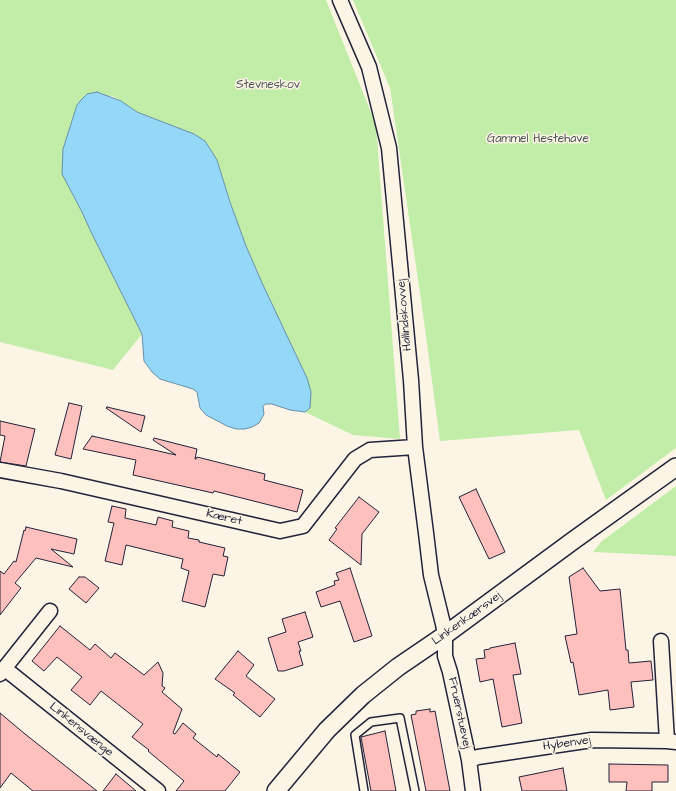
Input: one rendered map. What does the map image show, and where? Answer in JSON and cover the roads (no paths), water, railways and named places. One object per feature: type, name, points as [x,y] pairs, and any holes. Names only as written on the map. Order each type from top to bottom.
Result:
[{"type":"street","name":"Hallindskovvej","points":[[340,0],[369,67],[389,148],[411,380],[414,447],[431,575],[443,624],[444,635]]},
{"type":"street","name":"Kæret","points":[[0,470],[61,481],[280,531],[303,526],[355,459],[370,450],[414,447]]},
{"type":"street","name":"Linkenkærsvej","points":[[276,791],[327,730],[363,695],[398,667],[676,467]]},
{"type":"street","name":"Linkensvænge","points":[[50,611],[2,671],[158,791]]},
{"type":"street","name":"Fruerstuevej","points":[[444,635],[445,656],[450,672],[469,760],[473,791]]},
{"type":"street","name":"Hybenvej","points":[[469,760],[478,757],[592,740],[671,742],[661,641]]},
{"type":"lane","points":[[364,791],[355,735],[371,722],[400,718],[415,791]]},
{"type":"water","points":[[97,92],[121,101],[137,112],[194,134],[205,141],[217,160],[246,246],[307,378],[311,392],[310,408],[305,412],[290,410],[272,404],[266,404],[263,406],[264,414],[259,423],[245,429],[236,429],[206,415],[200,408],[197,392],[193,389],[160,379],[152,372],[144,361],[142,334],[62,174],[63,149],[77,105],[87,94]]},
{"type":"park label","name":"Stevneskov","points":[[268,85]]},
{"type":"park label","name":"Gammel Hestehave","points":[[538,139]]}]
